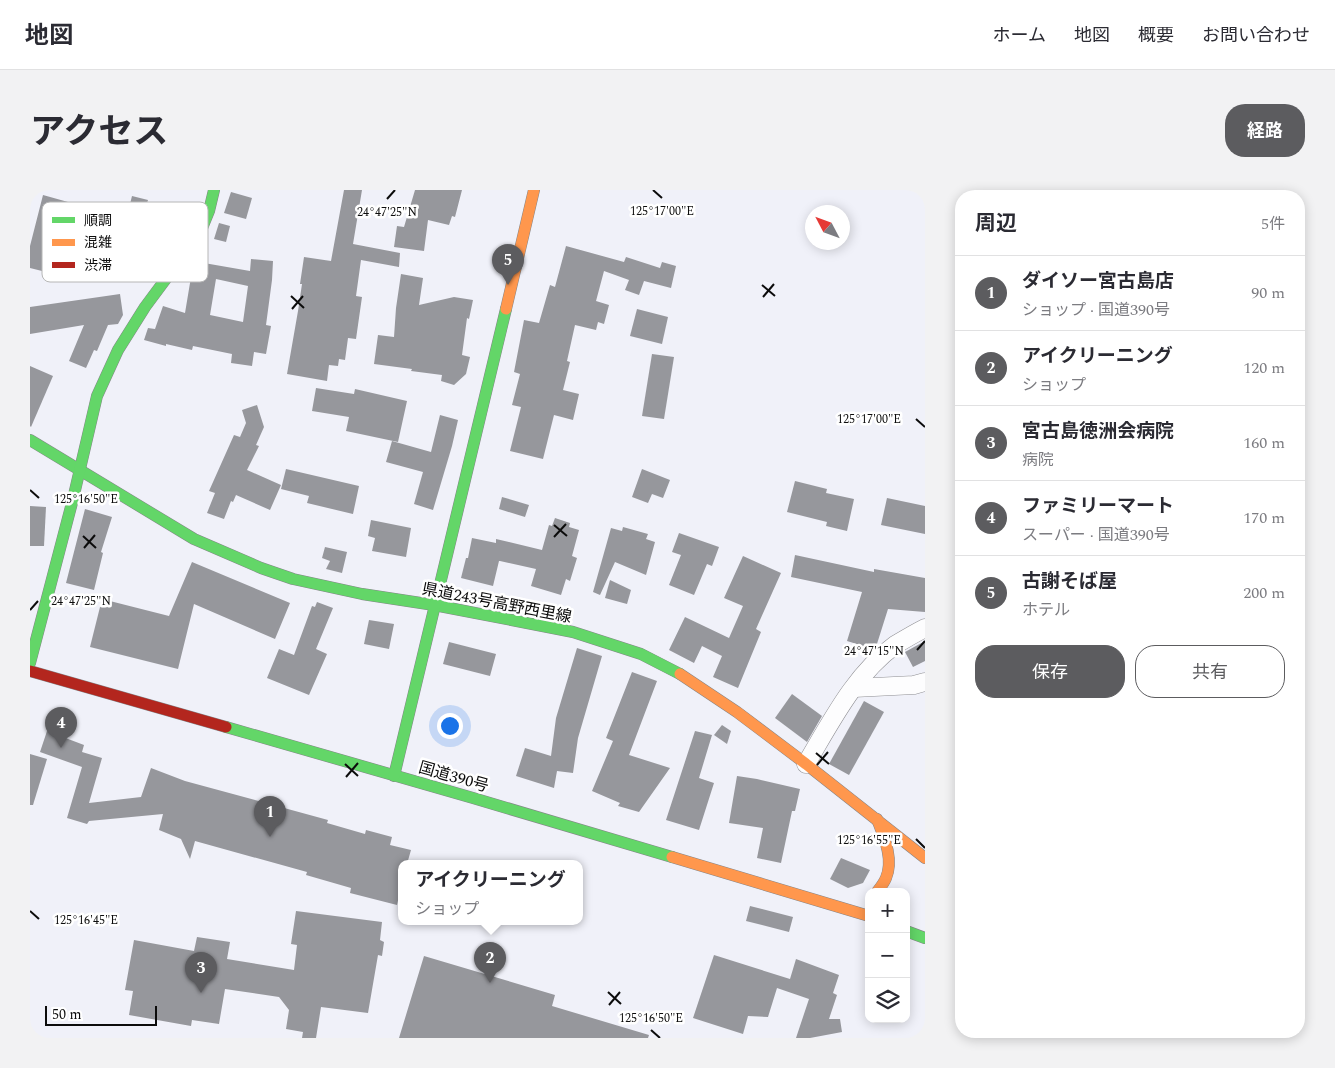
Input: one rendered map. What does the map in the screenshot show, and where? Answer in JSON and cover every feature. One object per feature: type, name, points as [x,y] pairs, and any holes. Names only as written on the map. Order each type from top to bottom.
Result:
[{"type":"main road","points":[[208,213],[214,190]]},
{"type":"main road","points":[[394,776],[534,190]]},
{"type":"main road","points":[[30,663],[80,470],[97,396],[118,350],[145,306],[163,282]]},
{"type":"main road","name":"県道243号高野西里線","points":[[30,440],[194,539],[261,568],[302,581],[362,594],[434,605],[573,632],[641,654],[674,670],[721,701],[806,764],[925,858]]},
{"type":"main road","name":"国道390号","points":[[30,671],[865,915]]},
{"type":"main road","points":[[877,819],[888,848],[889,858],[886,878],[880,888]]},
{"type":"main road","points":[[853,911],[865,904]]},
{"type":"main road","points":[[910,932],[925,938]]},
{"type":"street","points":[[806,764],[854,688],[872,666],[895,645],[925,628]]},
{"type":"street","points":[[854,688],[914,685],[925,682]]},
{"type":"building","points":[[344,190],[362,190],[353,244],[400,253],[399,267],[361,260],[356,296],[362,297],[356,339],[348,338],[345,360],[339,359],[338,366],[329,365],[327,381],[287,374],[302,284],[300,284],[304,257],[331,261]]},
{"type":"building","points":[[415,190],[462,190],[455,217],[452,216],[449,225],[428,220],[424,251],[394,247],[397,226],[404,227]]},
{"type":"building","points":[[231,192],[252,198],[246,219],[224,213]]},
{"type":"building","points":[[43,195],[68,202],[42,202],[42,271],[30,268],[30,246]]},
{"type":"building","points":[[132,196],[148,200],[147,202],[130,202]]},
{"type":"building","points":[[219,223],[230,226],[226,242],[214,239]]},
{"type":"building","points":[[566,246],[624,262],[626,257],[660,268],[662,262],[676,266],[671,288],[644,281],[639,295],[625,290],[629,280],[604,271],[596,301],[609,305],[604,324],[598,322],[596,330],[575,325],[567,361],[570,362],[563,390],[579,394],[573,420],[554,415],[543,459],[510,451],[521,407],[512,405],[520,374],[514,372],[524,320],[539,323],[550,285],[555,287]]},
{"type":"building","points":[[251,259],[273,261],[266,325],[271,326],[266,354],[254,352],[252,366],[231,363],[232,354],[193,346],[192,350],[166,344],[166,346],[144,340],[148,328],[155,329],[163,306],[185,313],[190,282],[208,282],[208,264],[250,271]],"holes":[[[216,279],[248,286],[243,322],[210,315]]]},
{"type":"building","points":[[401,274],[423,278],[419,305],[454,297],[473,300],[469,319],[467,318],[462,355],[470,357],[466,374],[454,385],[441,381],[442,375],[374,364],[378,335],[394,337]]},
{"type":"building","points":[[120,294],[123,315],[118,324],[108,325],[97,351],[94,350],[86,368],[69,361],[84,325],[30,334],[30,307]]},
{"type":"building","points":[[637,309],[668,317],[662,344],[630,336]]},
{"type":"building","points":[[652,354],[674,357],[664,419],[642,416]]},
{"type":"building","points":[[30,366],[53,376],[31,427],[30,426]]},
{"type":"building","points":[[316,388],[354,394],[355,389],[407,401],[398,442],[346,431],[349,417],[312,411]]},
{"type":"building","points":[[257,405],[264,427],[256,445],[259,446],[247,470],[281,485],[270,510],[236,495],[233,502],[231,501],[224,519],[207,513],[215,493],[209,491],[234,435],[240,437],[246,423],[242,410]]},
{"type":"building","points":[[440,415],[458,420],[433,510],[414,504],[423,472],[386,462],[392,441],[431,452]]},
{"type":"building","points":[[286,469],[359,486],[353,514],[307,503],[309,496],[281,489]]},
{"type":"building","points":[[642,469],[670,480],[663,498],[652,494],[648,503],[632,497]]},
{"type":"building","points":[[795,481],[827,489],[826,493],[854,499],[847,531],[826,526],[827,522],[787,512]]},
{"type":"building","points":[[502,497],[529,505],[525,517],[499,509]]},
{"type":"building","points":[[887,498],[925,506],[925,534],[881,525]]},
{"type":"building","points":[[30,506],[46,507],[44,546],[30,546]]},
{"type":"building","points":[[85,509],[112,517],[101,552],[103,553],[94,590],[66,583]]},
{"type":"building","points":[[555,518],[570,523],[569,527],[579,530],[572,556],[577,558],[570,581],[566,579],[561,595],[531,586],[536,569],[500,561],[493,586],[461,578],[472,538],[496,543],[496,539],[542,550],[549,525],[552,526]]},
{"type":"building","points":[[371,520],[411,528],[406,557],[372,551],[375,538],[368,536]]},
{"type":"building","points":[[623,527],[648,534],[646,539],[655,542],[646,575],[615,562],[600,595],[593,592],[611,528],[622,531]]},
{"type":"building","points":[[679,533],[719,547],[712,566],[707,564],[694,595],[669,585],[681,555],[672,552]]},
{"type":"building","points":[[325,547],[347,552],[342,573],[326,569],[330,561],[322,558]]},
{"type":"building","points":[[795,555],[874,572],[874,569],[925,578],[925,612],[888,609],[876,647],[873,649],[847,641],[862,592],[791,577]]},
{"type":"building","points":[[743,556],[781,573],[756,629],[761,632],[738,688],[713,677],[722,656],[702,646],[694,663],[669,650],[685,617],[729,638],[743,606],[724,598]]},
{"type":"building","points":[[192,562],[290,603],[275,639],[194,604],[178,669],[90,647],[102,599],[169,616]]},
{"type":"building","points":[[610,580],[631,590],[627,604],[605,598]]},
{"type":"building","points":[[317,602],[333,608],[316,649],[327,654],[309,695],[267,678],[279,649],[294,655],[312,606],[315,607]]},
{"type":"building","points":[[369,620],[394,624],[389,649],[364,644]]},
{"type":"building","points":[[925,641],[925,661],[913,667],[905,652]]},
{"type":"building","points":[[449,642],[496,654],[490,676],[443,664]]},
{"type":"building","points":[[577,648],[602,656],[578,738],[573,773],[557,771],[554,788],[516,776],[525,748],[551,756],[556,718]]},
{"type":"building","points":[[632,672],[657,681],[629,755],[670,768],[639,812],[618,806],[620,803],[592,791],[613,741],[606,738]]},
{"type":"building","points":[[792,694],[822,716],[807,742],[775,718]]},
{"type":"building","points":[[864,701],[884,712],[849,775],[829,764]]},
{"type":"building","points":[[722,725],[731,731],[727,744],[714,735]]},
{"type":"building","points":[[47,731],[84,745],[82,752],[102,758],[89,803],[141,797],[151,768],[185,781],[328,820],[327,823],[365,834],[366,830],[392,837],[390,845],[411,850],[408,860],[398,860],[397,905],[350,893],[351,888],[306,875],[307,872],[195,841],[190,859],[181,839],[159,830],[163,814],[89,821],[87,824],[67,818],[82,767],[40,752]]},
{"type":"building","points":[[695,731],[712,735],[699,778],[714,783],[699,830],[666,820]]},
{"type":"building","points":[[30,754],[47,759],[33,805],[30,805]]},
{"type":"building","points":[[737,776],[800,789],[795,811],[792,811],[781,863],[757,858],[763,828],[729,823]]},
{"type":"building","points":[[841,858],[870,870],[863,883],[848,888],[830,879]]},
{"type":"building","points":[[750,906],[793,917],[789,932],[746,921]]},
{"type":"building","points":[[296,911],[382,922],[380,940],[384,942],[382,956],[378,955],[368,1013],[321,1007],[316,1038],[302,1038],[303,1032],[286,1029],[289,1010],[279,997],[225,989],[219,1024],[192,1020],[191,1026],[129,1015],[133,991],[125,990],[134,940],[194,951],[197,937],[230,942],[227,959],[294,970],[297,945],[291,944]]},
{"type":"building","points":[[714,955],[790,979],[796,959],[839,975],[833,993],[837,995],[829,1019],[840,1019],[842,1032],[810,1038],[796,1038],[809,999],[777,988],[768,1017],[748,1016],[743,1034],[693,1018]]},
{"type":"building","points":[[424,956],[555,995],[552,1006],[649,1035],[648,1038],[399,1038]]},
{"type":"traffic: fast","points":[[208,213],[214,190]]},
{"type":"traffic: fast","points":[[30,663],[73,499],[97,396],[118,350],[145,307],[164,282]]},
{"type":"traffic: fast","points":[[394,776],[506,309]]},
{"type":"traffic: fast","points":[[30,440],[194,539],[261,568],[293,579],[362,594],[434,605],[573,632],[641,654],[680,674]]},
{"type":"traffic: fast","points":[[226,727],[672,857]]},
{"type":"traffic: fast","points":[[910,932],[925,938]]},
{"type":"traffic: slow","points":[[506,309],[534,190]]},
{"type":"traffic: slow","points":[[680,674],[737,712],[925,858]]},
{"type":"traffic: slow","points":[[877,819],[889,856],[888,871],[880,888]]},
{"type":"traffic: slow","points":[[672,857],[865,915]]},
{"type":"traffic: jam","points":[[30,671],[226,727]]},
{"type":"place","name":"古謝そば屋","points":[[508,285]]},
{"type":"place","name":"ファミリーマート","points":[[61,748]]},
{"type":"place","name":"ダイソー宮古島店","points":[[270,837]]},
{"type":"place","name":"アイクリーニング","points":[[490,983]]},
{"type":"place","name":"宮古島徳洲会病院","points":[[201,993]]}]
